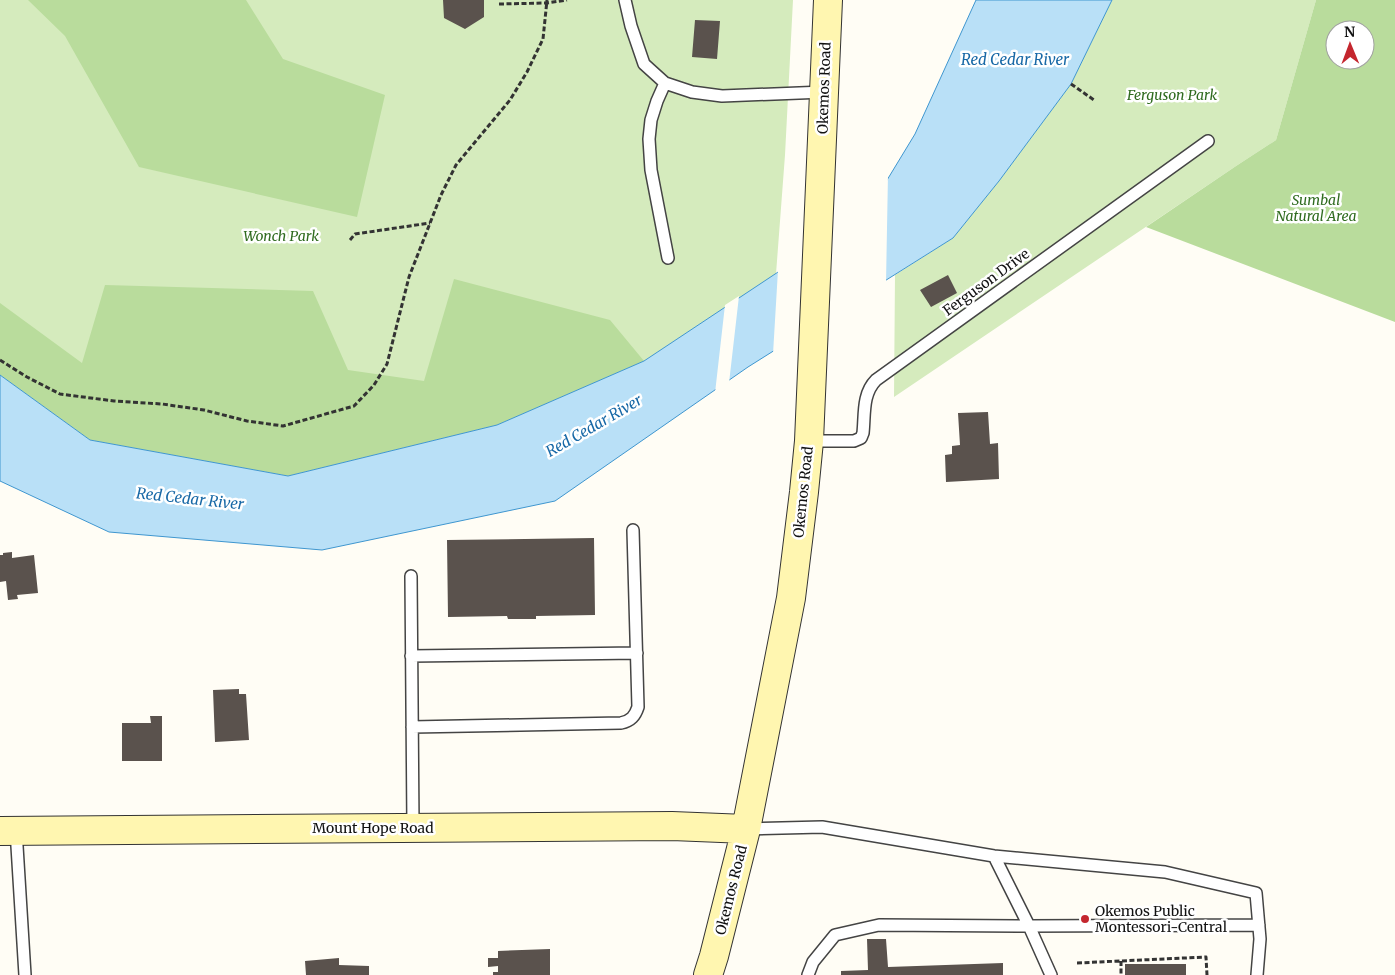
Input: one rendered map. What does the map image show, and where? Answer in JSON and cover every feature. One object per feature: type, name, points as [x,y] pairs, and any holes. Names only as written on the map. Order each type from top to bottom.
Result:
[{"type":"main road","name":"Okemos Road","points":[[708,975],[746,829],[791,598],[804,492],[808,441],[828,0]]},
{"type":"main road","name":"Mount Hope Road","points":[[8,830],[672,826],[746,829]]},
{"type":"lane","points":[[625,0],[631,26],[644,64],[665,83],[692,92],[722,96],[824,92]]},
{"type":"lane","points":[[665,83],[651,120],[649,155],[668,258]]},
{"type":"lane","name":"Ferguson Drive","points":[[808,441],[854,441],[861,438],[866,395],[876,380],[1208,142]]},
{"type":"lane","points":[[412,727],[621,723],[627,722],[632,718],[638,707],[634,530]]},
{"type":"lane","points":[[411,576],[414,828]]},
{"type":"lane","points":[[412,656],[637,653]]},
{"type":"lane","points":[[746,829],[822,827],[994,856],[1165,872],[1256,893],[1260,940],[1256,975]]},
{"type":"lane","points":[[8,830],[25,975]]},
{"type":"lane","points":[[994,856],[1051,975]]},
{"type":"lane","points":[[808,975],[813,962],[835,935],[879,925],[1259,925]]},
{"type":"path","points":[[499,4],[567,0]]},
{"type":"path","points":[[0,360],[60,394],[204,410],[247,422],[283,426],[354,406],[374,386],[387,364],[409,277],[441,195],[456,165],[510,100],[527,72],[543,39],[547,1]]},
{"type":"path","points":[[1071,84],[1094,100]]},
{"type":"path","points":[[350,240],[355,234],[430,224]]},
{"type":"path","points":[[1076,963],[1206,957],[1207,975]]},
{"type":"path","points":[[1121,961],[1121,975]]},
{"type":"green space","name":"Wonch Park","points":[[0,0],[793,0],[785,155],[776,274],[644,361],[497,425],[0,375]]},
{"type":"green space","points":[[28,0],[246,0],[283,59],[385,95],[357,217],[139,167],[65,36]]},
{"type":"green space","name":"Ferguson Park","points":[[1112,0],[1316,0],[1276,140],[894,397],[895,275],[953,238],[999,181],[1071,84]]},
{"type":"green space","name":"Sumbal Natural Area","points":[[1316,0],[1395,0],[1395,322],[1146,227],[1276,140]]},
{"type":"green space","points":[[454,279],[610,320],[644,361],[497,425],[288,476],[90,440],[0,375],[0,303],[82,363],[105,285],[313,291],[348,370],[424,381]]},
{"type":"water","name":"Red Cedar River","points":[[976,0],[1112,0],[1071,84],[999,181],[953,238],[748,367],[555,501],[322,550],[109,532],[0,481],[0,375],[90,440],[288,476],[497,425],[644,361],[867,213],[915,134]]},
{"type":"pier","points":[[888,174],[886,283],[773,354],[778,270],[866,211]]},
{"type":"pier","points":[[739,296],[729,383],[715,393],[725,305]]},
{"type":"building","points":[[443,0],[484,0],[484,17],[465,29],[444,18]]},
{"type":"building","points":[[695,20],[720,21],[717,59],[692,57]]},
{"type":"building","points":[[948,275],[957,293],[931,307],[920,290]]},
{"type":"building","points":[[988,412],[990,444],[998,443],[999,479],[946,482],[945,455],[952,454],[952,446],[960,445],[958,413]]},
{"type":"building","points":[[594,538],[595,615],[536,616],[536,619],[508,619],[507,616],[448,617],[447,540]]},
{"type":"building","points":[[12,552],[12,558],[34,555],[38,593],[17,595],[18,599],[8,600],[6,581],[0,582],[0,555]]},
{"type":"building","points":[[239,689],[239,694],[246,694],[249,740],[215,742],[213,690]]},
{"type":"building","points":[[150,716],[162,716],[162,761],[122,761],[122,723],[151,723]]},
{"type":"building","points":[[867,939],[886,939],[888,967],[1003,963],[1003,975],[841,975],[841,971],[868,970]]},
{"type":"building","points":[[550,949],[550,975],[493,975],[493,972],[498,972],[498,966],[488,967],[488,958],[498,958],[498,951]]},
{"type":"building","points":[[339,958],[339,965],[369,966],[369,975],[306,975],[305,961]]},
{"type":"building","points":[[1125,964],[1186,964],[1186,975],[1125,975]]},
{"type":"place","name":"Okemos Public Montessori-Central","points":[[1085,919]]}]
